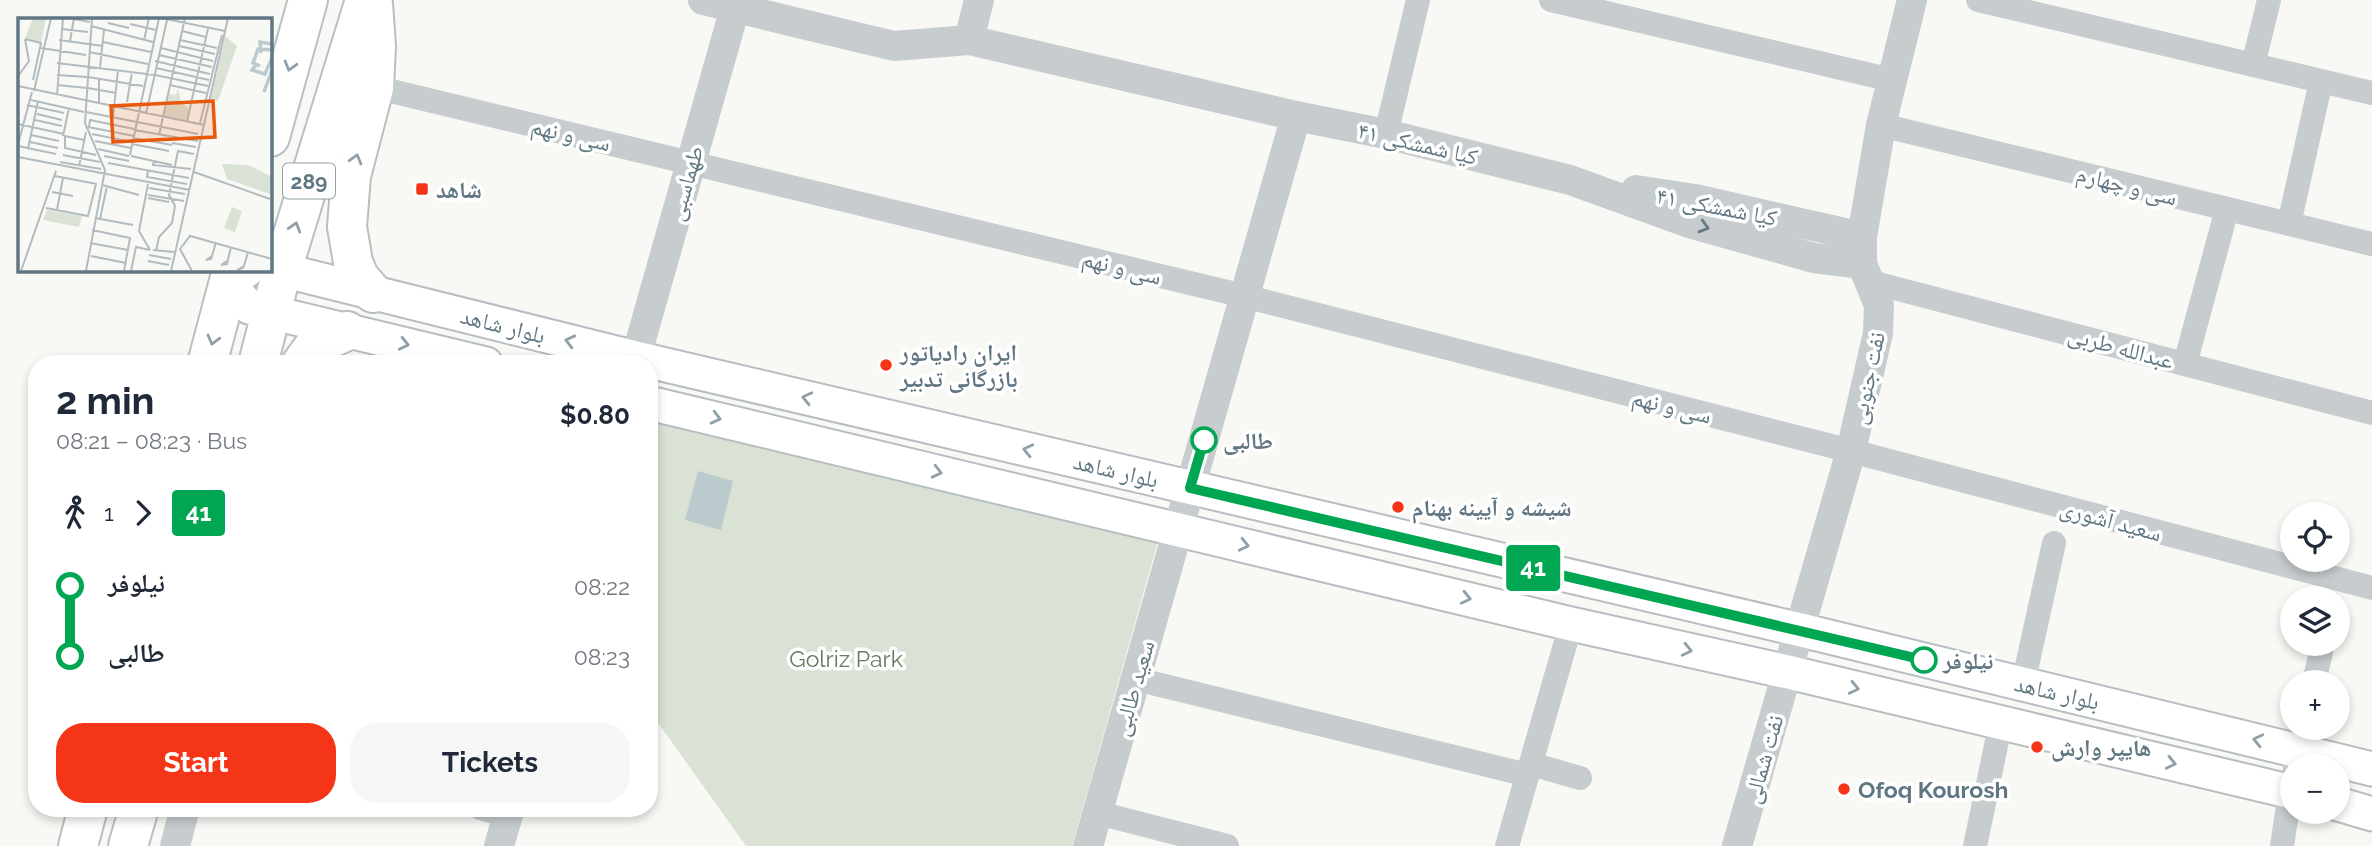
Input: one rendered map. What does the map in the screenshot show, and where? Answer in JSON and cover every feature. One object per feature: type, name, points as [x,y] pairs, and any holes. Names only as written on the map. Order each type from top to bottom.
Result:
[{"type":"main road","name":"289","points":[[271,133],[308,0]]},
{"type":"main road","name":"289","points":[[271,226],[365,0]]},
{"type":"main road","points":[[372,0],[376,46],[374,88],[351,176],[347,228],[359,277],[373,293]]},
{"type":"main road","name":"289","points":[[252,272],[272,313],[260,355]]},
{"type":"main road","name":"289","points":[[211,355],[252,272]]},
{"type":"main road","name":"بلوار شاهد","points":[[252,272],[373,293],[612,355]]},
{"type":"main road","name":"بلوار شاهد","points":[[272,313],[318,351],[370,355]]},
{"type":"main road","name":"بلوار شاهد","points":[[658,366],[1801,630],[2023,684],[2280,763]]},
{"type":"main road","name":"بلوار شاهد","points":[[658,404],[1571,624],[2001,722],[2280,766]]},
{"type":"main road","name":"بلوار شاهد","points":[[2350,769],[2372,769]]},
{"type":"main road","points":[[2350,808],[2372,814]]},
{"type":"main road","points":[[78,846],[86,817]]},
{"type":"main road","points":[[128,846],[136,817]]},
{"type":"street","name":"۴۱ کیا شمشکی","points":[[703,0],[894,46],[969,40],[1296,116],[1386,134],[1570,180]]},
{"type":"street","points":[[969,40],[979,0]]},
{"type":"street","points":[[1386,134],[1418,0]]},
{"type":"street","points":[[1551,0],[1892,80]]},
{"type":"street","name":"نفت جنوبی","points":[[1788,672],[1851,452],[1878,333],[1879,305],[1865,261],[1881,125],[1912,0]]},
{"type":"street","points":[[1978,0],[2372,93]]},
{"type":"street","points":[[2253,65],[2269,0]]},
{"type":"street","name":"طهماسبی","points":[[637,355],[735,8]]},
{"type":"street","points":[[2289,224],[2321,81]]},
{"type":"street","name":"سی و نهم","points":[[391,91],[1244,296],[1851,452]]},
{"type":"street","points":[[1190,488],[1296,116]]},
{"type":"street","name":"سی و چهارم","points":[[1881,125],[2372,244]]},
{"type":"street","name":"کیا شمشکی ۴۱","points":[[1570,180],[1695,199],[1865,261]]},
{"type":"street","points":[[2185,364],[2227,209]]},
{"type":"street","name":"عبدالله طربی","points":[[1865,261],[2185,364],[2372,413]]},
{"type":"street","name":"سعید آشوری","points":[[1851,452],[2325,586]]},
{"type":"street","name":"سعید طالبی","points":[[1088,846],[1190,488]]},
{"type":"street","points":[[2023,684],[2054,543]]},
{"type":"street","name":"سعید آشوری","points":[[2350,589],[2372,588]]},
{"type":"street","points":[[1507,846],[1571,624]]},
{"type":"street","name":"نفت شمالی","points":[[1737,846],[1788,672]]},
{"type":"street","points":[[1136,679],[1529,769],[1580,778]]},
{"type":"street","points":[[1975,846],[2001,722]]},
{"type":"street","points":[[1098,813],[1227,846]]},
{"type":"street","points":[[175,846],[183,817]]},
{"type":"street","points":[[499,817],[499,846]]},
{"type":"street","points":[[2282,846],[2286,824]]},
{"type":"green space","name":"Golriz Park","points":[[658,421],[1158,541],[1072,846],[746,846],[658,723]]},
{"type":"shaded area","points":[[698,471],[733,481],[721,530],[685,520]]},
{"type":"bus line","name":"41","points":[[1204,440],[1190,488],[1924,660]]},
{"type":"place","name":"شاهد","points":[[422,189]]},
{"type":"place","name":"ایران رادیاتور بازرگانی تدبیر","points":[[886,365]]},
{"type":"place","name":"طالبی","points":[[1204,440]]},
{"type":"place","name":"شیشه و آیینه بهنام","points":[[1398,507]]},
{"type":"place","name":"نیلوفر","points":[[1924,660]]},
{"type":"place","name":"هایپر وارش","points":[[2037,747]]},
{"type":"place","name":"Ofoq Kourosh","points":[[1844,789]]}]
